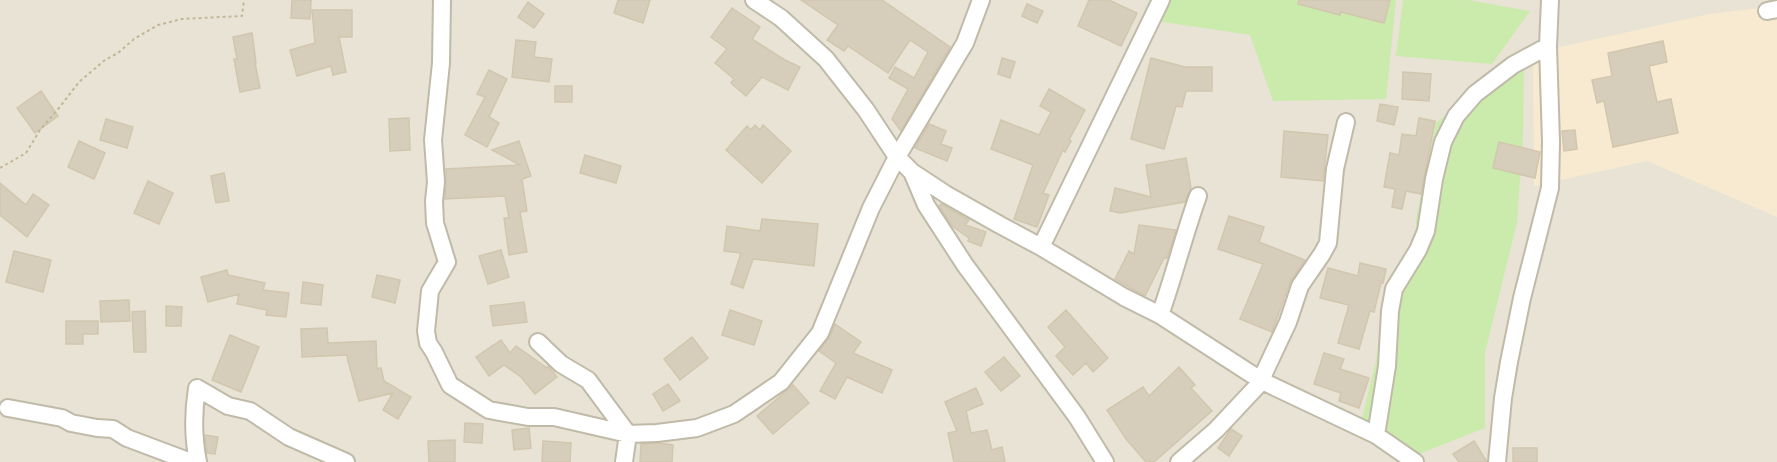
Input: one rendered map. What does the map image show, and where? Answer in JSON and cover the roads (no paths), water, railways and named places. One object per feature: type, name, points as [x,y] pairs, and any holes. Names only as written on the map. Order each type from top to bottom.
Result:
[{"type":"street","points":[[442,0],[441,63],[434,140],[436,182],[434,201],[435,223],[447,262],[430,291],[426,331],[428,343],[450,385],[489,410],[528,417],[554,417],[628,434],[696,428],[734,414],[781,382],[820,333],[871,208],[897,157],[965,43],[981,0]]},
{"type":"street","points":[[754,0],[782,18],[826,59],[866,110],[897,157],[912,172],[1124,297],[1160,315],[1262,381],[1376,435],[1414,462]]},
{"type":"street","points":[[1041,247],[1161,0]]},
{"type":"street","points":[[1497,462],[1509,362],[1522,298],[1550,188],[1548,46],[1550,0]]},
{"type":"street","points":[[1376,435],[1388,366],[1390,311],[1394,289],[1418,250],[1426,231],[1434,179],[1443,142],[1456,116],[1475,94],[1513,65],[1548,46]]},
{"type":"street","points":[[1179,462],[1216,430],[1262,381],[1288,322],[1300,286],[1328,243],[1335,169],[1346,122]]},
{"type":"street","points":[[912,172],[926,205],[965,265],[1077,417],[1105,462]]},
{"type":"street","points":[[1160,315],[1174,275],[1183,236],[1198,196]]},
{"type":"street","points":[[538,342],[561,364],[588,380],[628,434],[624,462]]},
{"type":"street","points":[[198,462],[193,423],[197,388],[228,406],[250,411],[289,437],[346,462]]},
{"type":"street","points":[[8,408],[62,418],[71,423],[113,429],[127,438],[191,462]]}]
